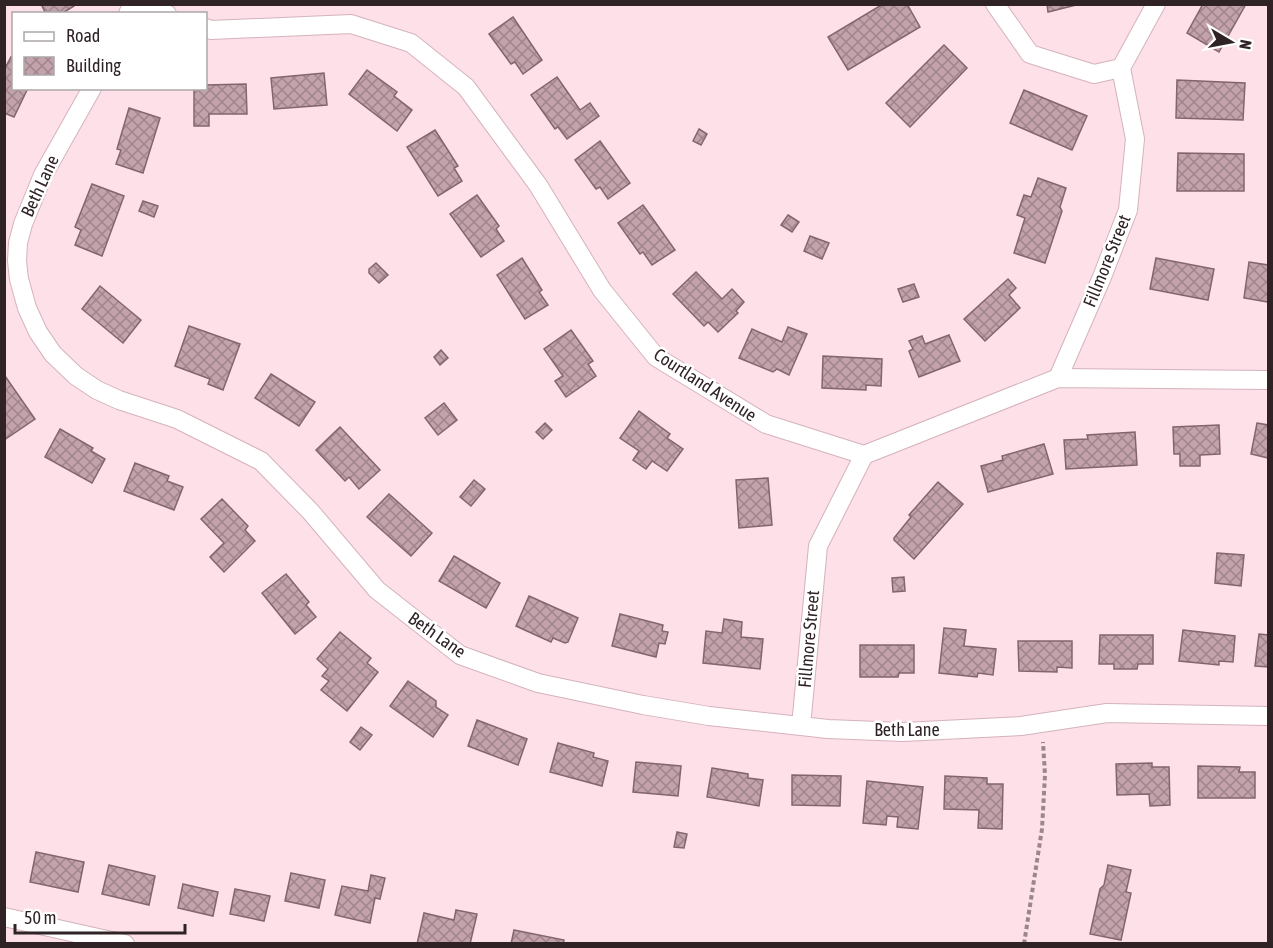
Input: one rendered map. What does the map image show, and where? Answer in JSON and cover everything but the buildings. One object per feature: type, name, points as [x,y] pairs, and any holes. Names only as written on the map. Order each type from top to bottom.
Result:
[{"type":"street","points":[[143,4],[162,12]]},
{"type":"street","points":[[995,4],[1030,54],[1094,74],[1121,68],[1156,4]]},
{"type":"street","name":"Courtland Avenue","points":[[207,28],[351,24],[411,43],[466,87],[538,184],[602,290],[656,357],[766,424],[864,455]]},
{"type":"street","name":"Fillmore Street","points":[[1058,378],[1128,210],[1135,139],[1121,68]]},
{"type":"street","name":"Beth Lane","points":[[91,90],[43,175],[20,233],[17,261],[19,279],[27,308],[38,332],[53,354],[76,376],[97,390],[111,397],[177,419],[261,461],[310,511],[377,590],[460,655],[538,684],[596,696],[709,716],[828,729],[903,732],[1021,726],[1107,712],[1269,716]]},
{"type":"street","points":[[864,455],[1058,378],[1269,380]]},
{"type":"street","name":"Fillmore Street","points":[[801,726],[818,546],[864,455]]},
{"type":"street","points":[[4,916],[125,944]]},
{"type":"path","points":[[1024,944],[1042,829],[1045,775],[1042,723]]}]
